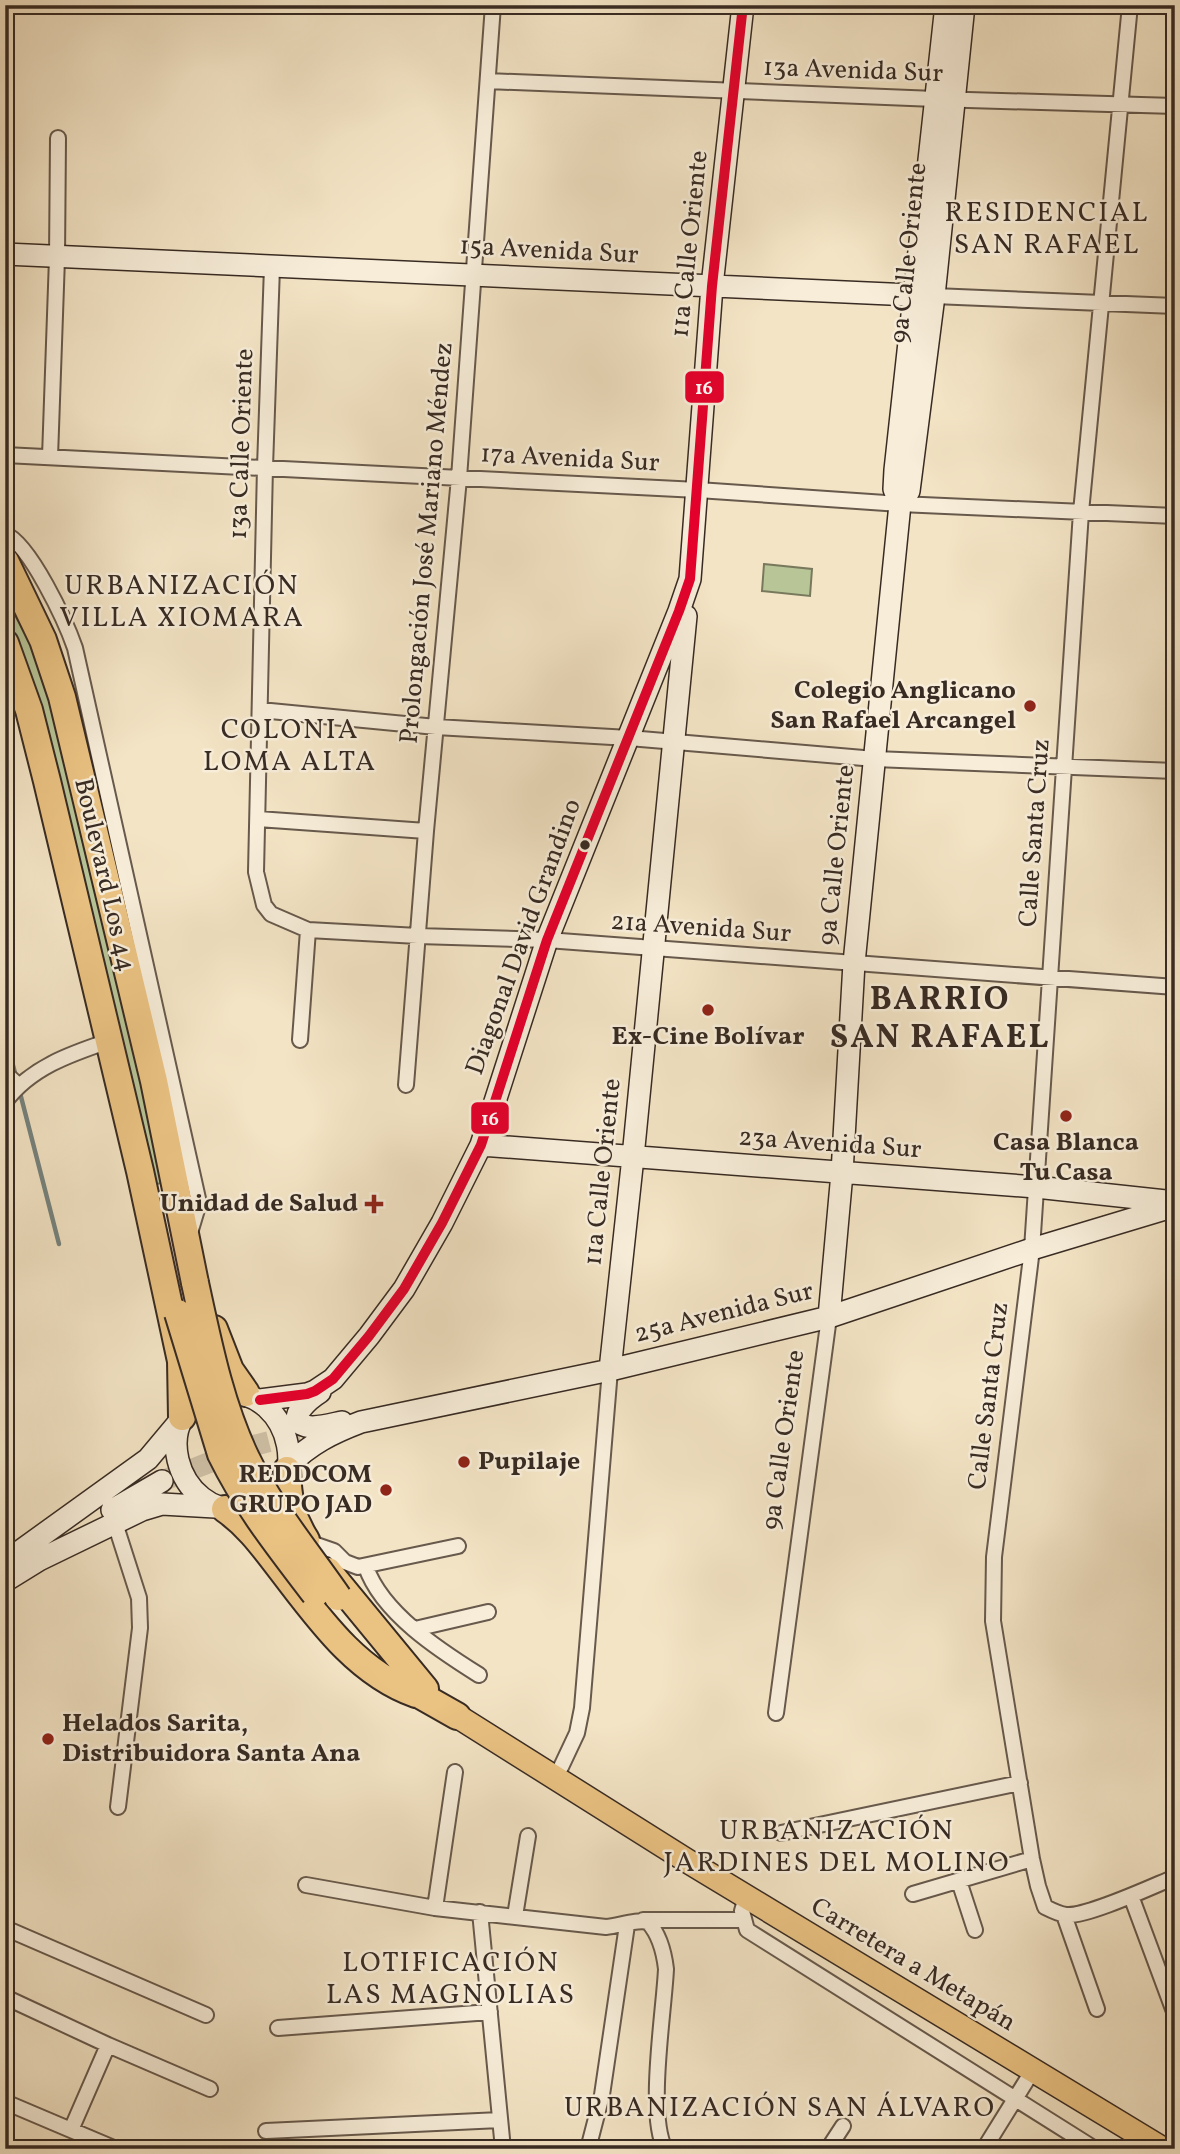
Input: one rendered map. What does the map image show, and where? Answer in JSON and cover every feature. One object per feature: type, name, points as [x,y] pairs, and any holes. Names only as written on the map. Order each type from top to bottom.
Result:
[{"type":"highway","name":"Boulevard Los 44","points":[[6,565],[51,662],[67,719],[154,1081],[178,1196]]},
{"type":"highway","points":[[5,591],[37,648],[51,662]]},
{"type":"highway","name":"Boulevard Los 44","points":[[5,643],[29,710],[140,1171]]},
{"type":"highway","points":[[140,1171],[178,1313],[217,1442],[245,1501],[326,1596],[420,1692],[457,1716]]},
{"type":"highway","points":[[140,1171],[181,1361],[180,1420]]},
{"type":"highway","points":[[178,1196],[213,1325],[230,1370],[253,1397]]},
{"type":"highway","points":[[178,1196],[213,1363],[246,1457],[326,1596]]},
{"type":"highway","points":[[288,1468],[291,1510],[308,1542],[326,1596]]},
{"type":"highway","points":[[223,1508],[241,1520],[253,1534],[326,1596]]},
{"type":"main road","name":"11a Calle Oriente","points":[[698,490],[712,286],[743,5]]},
{"type":"main road","name":"9a Calle Oriente","points":[[829,1317],[842,1173],[855,963],[900,504],[894,489],[895,470],[925,295],[943,99],[946,5]]},
{"type":"main road","name":"9a Calle Oriente","points":[[943,99],[964,5]]},
{"type":"main road","name":"15a Avenida Sur","points":[[5,254],[925,295]]},
{"type":"main road","name":"Diagonal David Grandino","points":[[253,1397],[298,1396],[315,1391],[341,1371],[404,1289],[442,1223],[481,1145],[547,940],[667,644],[690,579],[698,490]]},
{"type":"main road","name":"11a Calle Oriente","points":[[610,1370],[690,579]]},
{"type":"main road","name":"23a Avenida Sur","points":[[481,1145],[1036,1187],[1175,1204]]},
{"type":"main road","name":"25a Avenida Sur","points":[[288,1468],[317,1441],[368,1420],[610,1370],[829,1317],[1175,1204]]},
{"type":"main road","points":[[341,1371],[323,1390],[302,1405],[298,1418],[307,1427],[368,1420]]},
{"type":"main road","points":[[5,1562],[148,1459],[194,1403],[210,1394],[229,1392],[253,1397],[270,1408],[281,1426],[286,1442],[288,1468],[281,1487],[267,1502],[249,1509],[162,1504],[142,1510],[39,1560],[5,1581]]},
{"type":"main road","points":[[180,1420],[177,1452],[182,1474],[200,1497],[223,1508]]},
{"type":"main road","points":[[310,1432],[368,1420]]},
{"type":"main road","points":[[39,1560],[53,1545],[162,1481]]},
{"type":"main road","name":"Carretera a Metapán","points":[[457,1716],[522,1759],[560,1774],[745,1909],[1032,2070],[1163,2149]]},
{"type":"street","name":"Prolongación José Mariano Méndez","points":[[406,1086],[426,831],[460,478],[494,5]]},
{"type":"street","name":"Calle Santa Cruz","points":[[1064,1915],[1045,1907],[1032,1859],[993,1621],[994,1557],[1032,1249],[1081,512],[1130,5]]},
{"type":"street","name":"13a Avenida Sur","points":[[488,81],[1175,106]]},
{"type":"street","points":[[50,457],[58,138]]},
{"type":"street","name":"13a Calle Oriente","points":[[272,267],[256,873],[264,905],[271,914],[308,930]]},
{"type":"street","name":"15a Avenida Sur","points":[[925,295],[1175,306]]},
{"type":"street","name":"17a Avenida Sur","points":[[5,454],[698,490],[900,504],[1175,516]]},
{"type":"street","points":[[5,534],[15,539],[45,584],[62,614],[75,648],[199,1203],[190,1233]]},
{"type":"street","points":[[260,710],[436,727],[674,741],[875,759],[1175,771]]},
{"type":"street","points":[[258,819],[426,831]]},
{"type":"street","points":[[300,1040],[308,930]]},
{"type":"street","name":"21a Avenida Sur","points":[[308,930],[547,940],[1175,987]]},
{"type":"street","points":[[5,1102],[18,1085],[71,1054],[110,1041]]},
{"type":"street","points":[[5,1073],[18,1085]]},
{"type":"street","name":"9a Calle Oriente","points":[[776,1713],[829,1317]]},
{"type":"street","name":"11a Calle Oriente","points":[[560,1774],[577,1733],[582,1708],[610,1370]]},
{"type":"street","points":[[115,1523],[139,1598],[140,1628],[118,1807]]},
{"type":"street","points":[[308,1542],[334,1551],[352,1566],[366,1567],[458,1546]]},
{"type":"street","points":[[366,1567],[376,1589],[393,1609],[448,1656],[479,1675]]},
{"type":"street","points":[[415,1629],[488,1612]]},
{"type":"street","points":[[435,1908],[455,1772]]},
{"type":"street","points":[[782,1833],[1020,1783]]},
{"type":"street","points":[[515,1916],[528,1836]]},
{"type":"street","points":[[913,1894],[1032,1859]]},
{"type":"street","points":[[1097,2009],[1064,1915],[1077,1914],[1131,1896],[1175,1877]]},
{"type":"street","points":[[959,1881],[975,1930]]},
{"type":"street","points":[[306,1885],[435,1908],[606,1927],[745,1909],[747,1930],[1095,2149]]},
{"type":"street","points":[[1131,1896],[1173,2009]]},
{"type":"street","points":[[480,1912],[503,2149]]},
{"type":"street","points":[[645,1921],[654,1929],[662,1948],[666,1969],[656,2111],[665,2149]]},
{"type":"street","points":[[588,2149],[602,2095],[627,1925]]},
{"type":"street","points":[[5,1928],[206,2015]]},
{"type":"street","points":[[5,1997],[210,2089]]},
{"type":"street","points":[[278,2028],[490,2012]]},
{"type":"street","points":[[71,2130],[108,2045]]},
{"type":"street","points":[[984,2149],[1032,2070]]},
{"type":"street","points":[[5,2102],[116,2149]]},
{"type":"street","points":[[266,2131],[500,2120]]},
{"type":"street","points":[[828,2149],[843,2126]]},
{"type":"green space","points":[[764,564],[812,569],[810,596],[762,591]]},
{"type":"green space","points":[[5,597],[33,648],[43,659],[165,1181],[153,1186],[16,649],[5,623]]},
{"type":"waterway","points":[[5,1034],[16,1077]]},
{"type":"waterway","points":[[19,1089],[59,1244]]},
{"type":"tunnel","points":[[162,1481],[252,1446],[310,1431]]},
{"type":"transit line","name":"16","points":[[260,1400],[307,1394],[333,1379],[404,1289],[442,1223],[481,1145],[547,940],[679,611],[690,579],[712,286],[743,5]]},
{"type":"place","name":"Colegio Anglicano San Rafael Arcangel","points":[[1030,706]]},
{"type":"place","name":"Ex-Cine Bolívar","points":[[708,1010]]},
{"type":"place","name":"Casa Blanca Tu Casa","points":[[1066,1116]]},
{"type":"place","name":"Unidad de Salud","points":[[374,1204]]},
{"type":"place","name":"Pupilaje","points":[[464,1462]]},
{"type":"place","name":"REDDCOM GRUPO JAD","points":[[386,1490]]},
{"type":"place","name":"Helados Sarita, Distribuidora Santa Ana","points":[[48,1739]]},
{"type":"district","name":"RESIDENCIAL SAN RAFAEL","points":[[1047,229]]},
{"type":"district","name":"URBANIZACIÓN VILLA XIOMARA","points":[[182,602]]},
{"type":"district","name":"COLONIA LOMA ALTA","points":[[290,746]]},
{"type":"district","name":"BARRIO SAN RAFAEL","points":[[940,1020]]},
{"type":"district","name":"URBANIZACIÓN JARDINES DEL MOLINO","points":[[837,1847]]},
{"type":"district","name":"LOTIFICACIÓN LAS MAGNOLIAS","points":[[451,1979]]},
{"type":"district","name":"URBANIZACIÓN SAN ÁLVARO","points":[[780,2108]]}]
